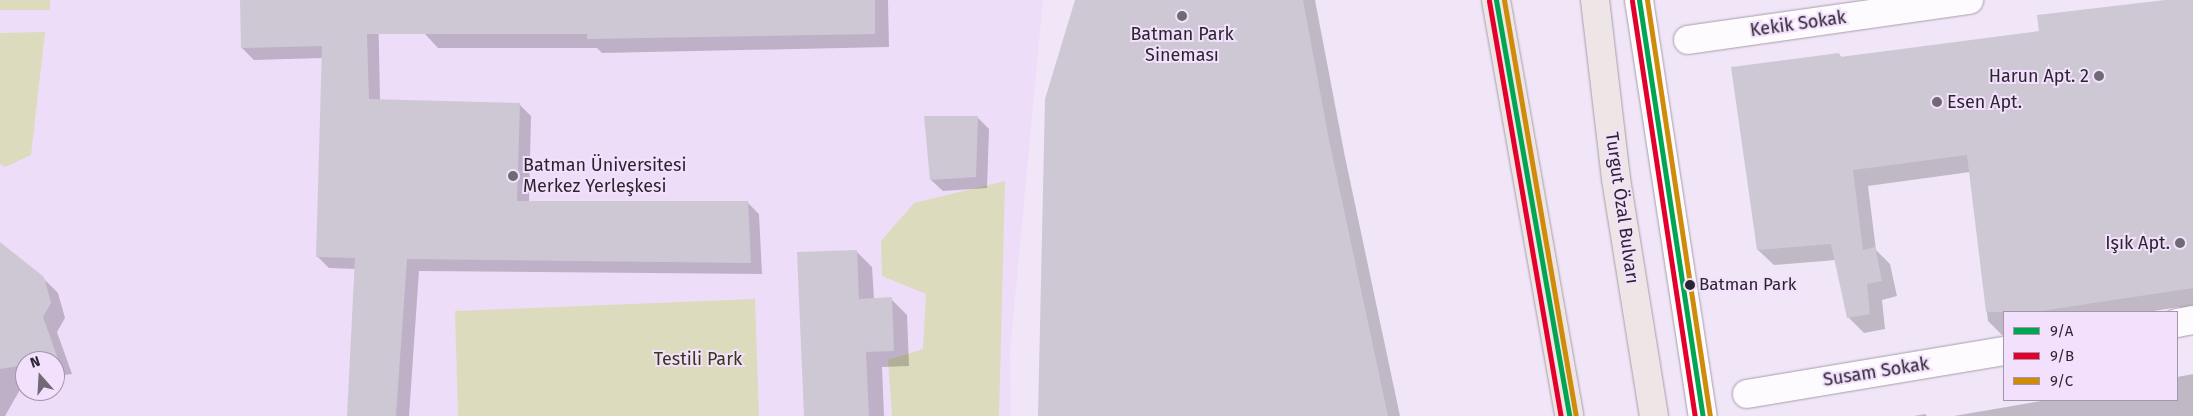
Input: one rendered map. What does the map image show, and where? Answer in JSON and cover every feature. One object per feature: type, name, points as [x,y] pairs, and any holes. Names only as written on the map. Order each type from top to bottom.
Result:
[{"type":"main road","points":[[1496,0],[1569,416]]},
{"type":"main road","name":"Turgut Özal Bulvarı","points":[[1595,0],[1616,179],[1654,416]]},
{"type":"street","points":[[1639,0],[1703,416]]},
{"type":"street","name":"Kekik Sokak","points":[[1688,40],[1969,0]]},
{"type":"street","points":[[2178,323],[2193,320]]},
{"type":"street","name":"Susam Sokak","points":[[1748,394],[2003,351]]},
{"type":"shaded area","name":"Batman Üniversitesi Merkez Yerleşkesi","points":[[0,0],[1043,0],[1010,352],[1011,416],[0,416]]},
{"type":"green space","points":[[0,0],[50,0],[50,10],[0,10]]},
{"type":"green space","points":[[45,32],[31,155],[5,167],[0,164],[0,33]]},
{"type":"green space","points":[[1005,181],[999,416],[892,416],[888,360],[923,349],[926,294],[882,276],[881,241],[914,203]]},
{"type":"green space","name":"Testili Park","points":[[755,299],[759,416],[458,416],[455,311]]},
{"type":"building","points":[[240,0],[875,0],[875,34],[587,39],[587,34],[367,34],[369,99],[520,103],[517,201],[748,201],[751,263],[407,259],[396,416],[347,416],[355,258],[316,257],[322,46],[241,48]]},
{"type":"building","points":[[1075,0],[1303,0],[1329,140],[1388,416],[1038,416],[1045,99]]},
{"type":"building","points":[[2165,0],[2193,0],[2193,288],[2041,311],[1986,312],[1967,155],[1853,170],[1863,250],[1875,247],[1882,281],[1867,284],[1870,314],[1847,318],[1831,244],[1757,250],[1731,67],[1839,53],[1840,57],[2039,31],[2037,15]]},
{"type":"building","points":[[924,116],[978,116],[976,177],[930,180]]},
{"type":"building","points":[[0,242],[44,277],[51,303],[43,317],[55,351],[15,351],[15,367],[0,369]]},
{"type":"building","points":[[857,250],[859,299],[892,297],[894,351],[866,352],[869,416],[804,416],[797,252]]},
{"type":"transit line","name":"9/A","points":[[1496,0],[1569,416]]},
{"type":"transit line","name":"9/C","points":[[1504,0],[1576,415]]},
{"type":"transit line","name":"9/A","points":[[1639,0],[1703,416]]},
{"type":"transit line","name":"9/C","points":[[1647,0],[1710,415]]},
{"type":"transit line","name":"9/B","points":[[1489,1],[1561,416]]},
{"type":"transit line","name":"9/B","points":[[1632,1],[1695,416]]},
{"type":"place","name":"Batman Park Sineması","points":[[1182,16]]},
{"type":"place","name":"Harun Apt. 2","points":[[2099,76]]},
{"type":"place","name":"Esen Apt.","points":[[1937,102]]},
{"type":"place","name":"Batman Üniversitesi Merkez Yerleşkesi","points":[[513,176]]},
{"type":"place","name":"Işık Apt.","points":[[2180,243]]},
{"type":"place","name":"Batman Park","points":[[1690,285]]}]
